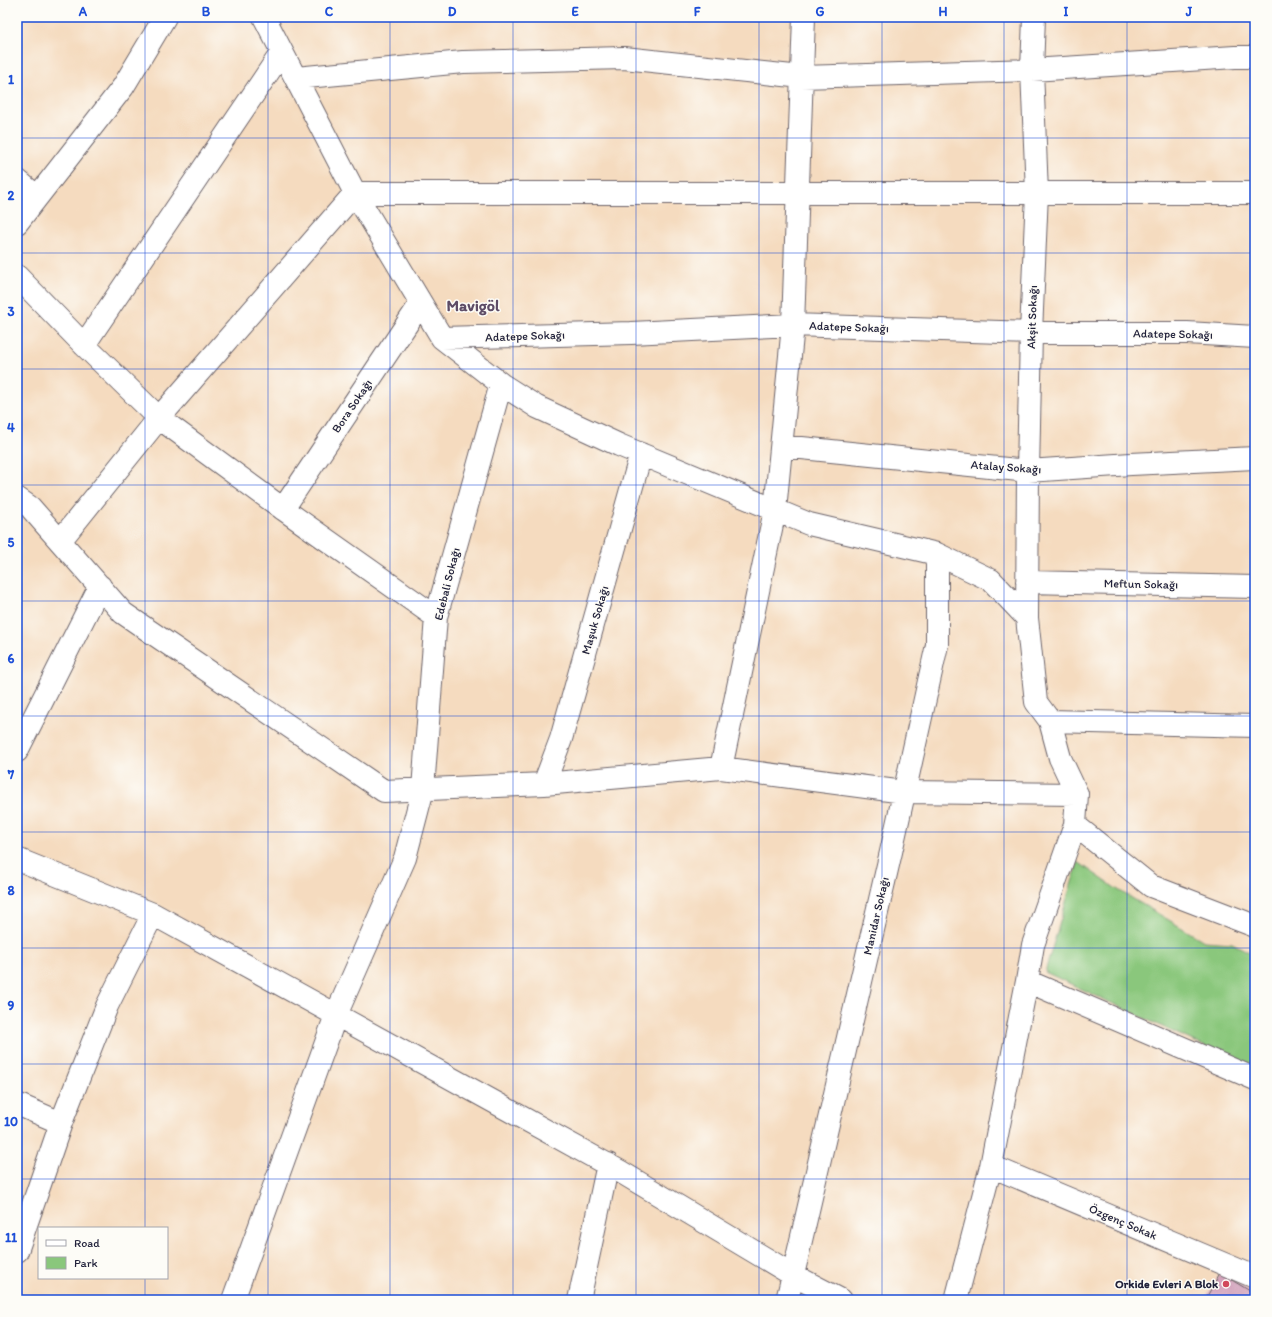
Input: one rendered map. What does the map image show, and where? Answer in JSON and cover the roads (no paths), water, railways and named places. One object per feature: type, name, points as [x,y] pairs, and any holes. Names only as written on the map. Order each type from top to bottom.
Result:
[{"type":"street","points":[[17,223],[123,87],[165,17]]},
{"type":"street","points":[[264,17],[355,193],[442,338],[501,384],[537,407],[641,454],[808,524],[937,554],[991,580],[1027,618]]},
{"type":"street","points":[[721,768],[776,510],[793,325],[804,17]]},
{"type":"street","name":"Akşit Sokağı","points":[[1034,17],[1032,70],[1037,193],[1031,333],[1027,618],[1036,702],[1050,721]]},
{"type":"street","points":[[84,345],[282,52]]},
{"type":"street","points":[[296,78],[463,62],[624,58],[802,77],[1032,70],[1235,57],[1255,58]]},
{"type":"street","points":[[17,180],[37,197]]},
{"type":"street","points":[[60,541],[159,418],[355,193],[1255,193]]},
{"type":"street","points":[[17,276],[84,345],[159,418],[436,618]]},
{"type":"street","name":"Bora Sokağı","points":[[283,509],[421,303]]},
{"type":"street","name":"Adatepe Sokağı","points":[[442,338],[631,333],[793,325],[1031,333],[1188,333],[1255,337]]},
{"type":"street","name":"Edebali Sokağı","points":[[233,1300],[336,1015],[405,858],[423,789],[436,618],[501,384]]},
{"type":"street","name":"Atalay Sokağı","points":[[782,446],[1028,471],[1255,458]]},
{"type":"street","name":"Maşuk Sokağı","points":[[544,784],[561,739],[641,454]]},
{"type":"street","points":[[17,498],[30,507],[123,612],[384,791],[544,784],[721,768],[904,792],[1077,794]]},
{"type":"street","name":"Manidar Sokağı","points":[[787,1300],[937,645],[937,554]]},
{"type":"street","name":"Meftun Sokağı","points":[[1027,582],[1255,587]]},
{"type":"street","points":[[17,751],[100,586]]},
{"type":"street","points":[[956,1300],[991,1166],[1033,945],[1075,825],[1077,794],[1060,758],[1050,721],[1255,726]]},
{"type":"street","points":[[1075,825],[1151,886],[1255,926]]},
{"type":"street","points":[[17,860],[153,914],[608,1164],[793,1275],[841,1300]]},
{"type":"street","points":[[17,1251],[61,1123],[107,1006],[153,914]]},
{"type":"street","points":[[1027,981],[1255,1079]]},
{"type":"street","points":[[17,1104],[61,1123]]},
{"type":"street","points":[[579,1300],[608,1164]]},
{"type":"street","name":"Özgenç Sokak","points":[[991,1166],[1255,1277]]},
{"type":"place","name":"Orkide Evleri A Blok","points":[[1226,1284]]},
{"type":"district","name":"Mavigöl","points":[[473,305]]}]
